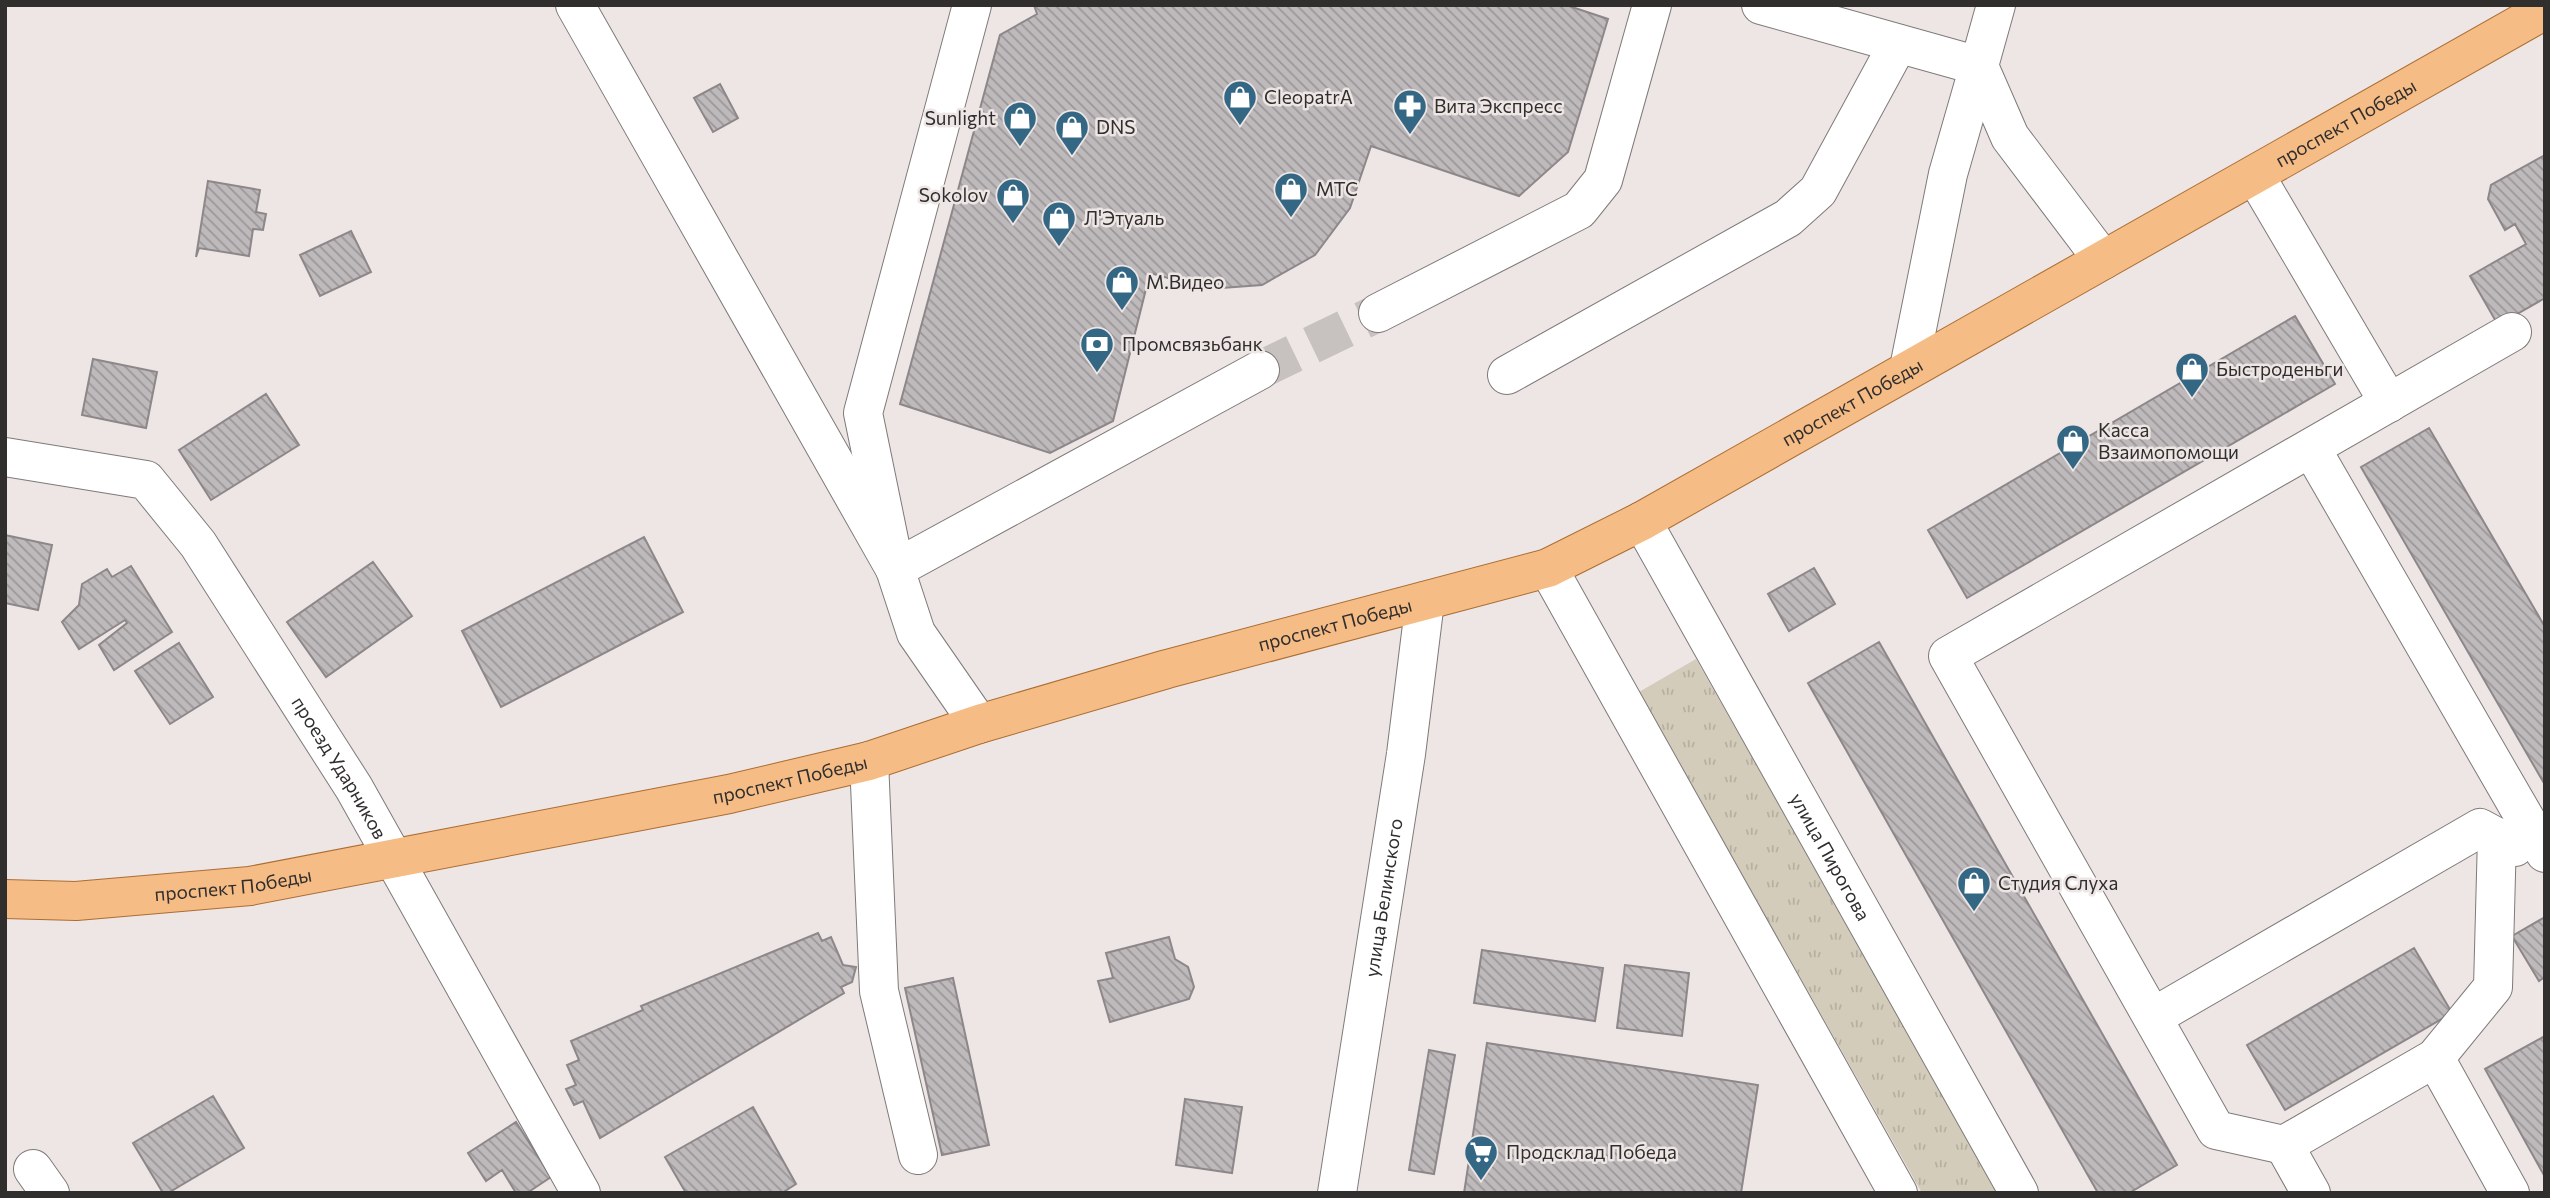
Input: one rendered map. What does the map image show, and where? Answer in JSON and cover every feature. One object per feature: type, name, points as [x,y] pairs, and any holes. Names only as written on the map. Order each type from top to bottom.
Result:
[{"type":"main road","name":"проспект Победы","points":[[5,898],[76,901],[250,886],[394,857],[607,820],[869,761],[979,724],[1167,669],[1548,568],[1642,521],[2545,10]]},
{"type":"street","points":[[575,5],[599,24],[895,569]]},
{"type":"street","points":[[972,5],[863,413],[895,569],[916,633],[979,724]]},
{"type":"street","points":[[1378,313],[1579,210],[1603,180],[1652,5]]},
{"type":"street","points":[[1761,5],[1979,66]]},
{"type":"street","points":[[1909,368],[1948,174],[1996,5]]},
{"type":"street","points":[[1507,375],[1788,218],[1818,191],[1898,44]]},
{"type":"street","points":[[1979,66],[2010,137],[2103,260]]},
{"type":"street","points":[[2255,175],[2389,403]]},
{"type":"street","points":[[2497,837],[2493,987],[2435,1058],[2284,1144],[2216,1129],[1948,656],[2512,332]]},
{"type":"street","points":[[895,569],[1259,370]]},
{"type":"street","points":[[2311,447],[2545,853]]},
{"type":"street","name":"проезд Ударников","points":[[5,457],[146,480],[198,544],[354,788],[581,1193]]},
{"type":"street","name":"улица Пирогова","points":[[1642,521],[2019,1193]]},
{"type":"street","points":[[1548,568],[1898,1193]]},
{"type":"street","name":"улица Белинского","points":[[1336,1193],[1406,754],[1425,601]]},
{"type":"street","points":[[869,761],[879,991],[918,1155]]},
{"type":"street","points":[[2153,1017],[2480,828],[2545,863]]},
{"type":"street","points":[[2435,1058],[2510,1193]]},
{"type":"street","points":[[2284,1144],[2311,1193]]},
{"type":"green space","points":[[1696,659],[2000,1193],[1922,1193],[1639,692]]},
{"type":"building","points":[[1034,5],[1566,5],[1608,19],[1568,152],[1519,196],[1371,146],[1350,208],[1315,255],[1262,285],[1208,289],[1150,273],[1113,421],[1050,453],[900,404],[1000,35],[1037,14]]},
{"type":"building","points":[[720,84],[738,118],[713,132],[694,98]]},
{"type":"building","points":[[2545,155],[2545,298],[2498,325],[2470,276],[2526,244],[2515,224],[2505,230],[2488,199],[2491,185]]},
{"type":"building","points":[[208,181],[260,190],[256,212],[266,214],[263,230],[253,229],[249,256],[199,248],[196,257]]},
{"type":"building","points":[[351,231],[371,272],[320,296],[300,255]]},
{"type":"building","points":[[2295,316],[2335,384],[1967,598],[1928,530]]},
{"type":"building","points":[[93,359],[157,372],[146,428],[82,415]]},
{"type":"building","points":[[266,394],[299,445],[211,500],[179,450]]},
{"type":"building","points":[[2429,428],[2545,627],[2545,785],[2361,467]]},
{"type":"building","points":[[5,535],[52,545],[38,610],[5,603]]},
{"type":"building","points":[[644,537],[683,612],[501,707],[462,631]]},
{"type":"building","points":[[373,562],[412,616],[326,677],[287,622]]},
{"type":"building","points":[[131,566],[172,632],[114,670],[99,645],[127,623],[125,620],[79,649],[62,622],[79,605],[82,584],[107,569],[112,577]]},
{"type":"building","points":[[1814,568],[1835,604],[1789,631],[1768,594]]},
{"type":"building","points":[[1879,642],[2177,1165],[2129,1193],[2098,1193],[1808,683]]},
{"type":"building","points":[[179,643],[213,697],[170,724],[135,671]]},
{"type":"building","points":[[2545,917],[2545,977],[2539,981],[2512,936]]},
{"type":"building","points":[[818,933],[822,941],[831,937],[843,965],[856,967],[852,982],[841,987],[844,993],[600,1138],[583,1101],[574,1105],[566,1089],[576,1085],[567,1065],[579,1060],[571,1041],[643,1010],[641,1006]]},
{"type":"building","points":[[1169,937],[1175,959],[1188,967],[1194,987],[1189,999],[1110,1022],[1098,981],[1113,978],[1106,953]]},
{"type":"building","points":[[2414,948],[2452,1013],[2285,1110],[2247,1045]]},
{"type":"building","points":[[1482,950],[1603,968],[1595,1021],[1474,1003]]},
{"type":"building","points":[[1625,965],[1689,973],[1682,1036],[1617,1028]]},
{"type":"building","points":[[953,978],[989,1145],[942,1155],[905,988]]},
{"type":"building","points":[[2545,1036],[2545,1177],[2485,1069]]},
{"type":"building","points":[[1487,1043],[1758,1085],[1741,1193],[1464,1193]]},
{"type":"building","points":[[1429,1050],[1455,1055],[1434,1174],[1409,1170]]},
{"type":"building","points":[[213,1096],[244,1148],[168,1193],[163,1193],[133,1143]]},
{"type":"building","points":[[1185,1099],[1242,1107],[1232,1173],[1176,1165]]},
{"type":"building","points":[[753,1107],[796,1184],[782,1193],[686,1193],[665,1157]]},
{"type":"building","points":[[516,1122],[551,1177],[527,1193],[516,1193],[502,1170],[486,1181],[468,1153]]},
{"type":"tunnel","points":[[1260,370],[1378,313]]},
{"type":"place","name":"CleopatrA","points":[[1240,127]]},
{"type":"place","name":"Вита Экспресс","points":[[1410,136]]},
{"type":"place","name":"Sunlight","points":[[1020,148]]},
{"type":"place","name":"DNS","points":[[1072,157]]},
{"type":"place","name":"МТС","points":[[1291,219]]},
{"type":"place","name":"Sokolov","points":[[1013,225]]},
{"type":"place","name":"Л'Этуаль","points":[[1059,248]]},
{"type":"place","name":"М.Видео","points":[[1122,312]]},
{"type":"place","name":"Промсвязьбанк","points":[[1097,374]]},
{"type":"place","name":"Быстроденьги","points":[[2192,399]]},
{"type":"place","name":"Касса Взаимопомощи","points":[[2073,471]]},
{"type":"place","name":"Студия Слуха","points":[[1974,913]]},
{"type":"place","name":"Продсклад Победа","points":[[1481,1182]]}]
